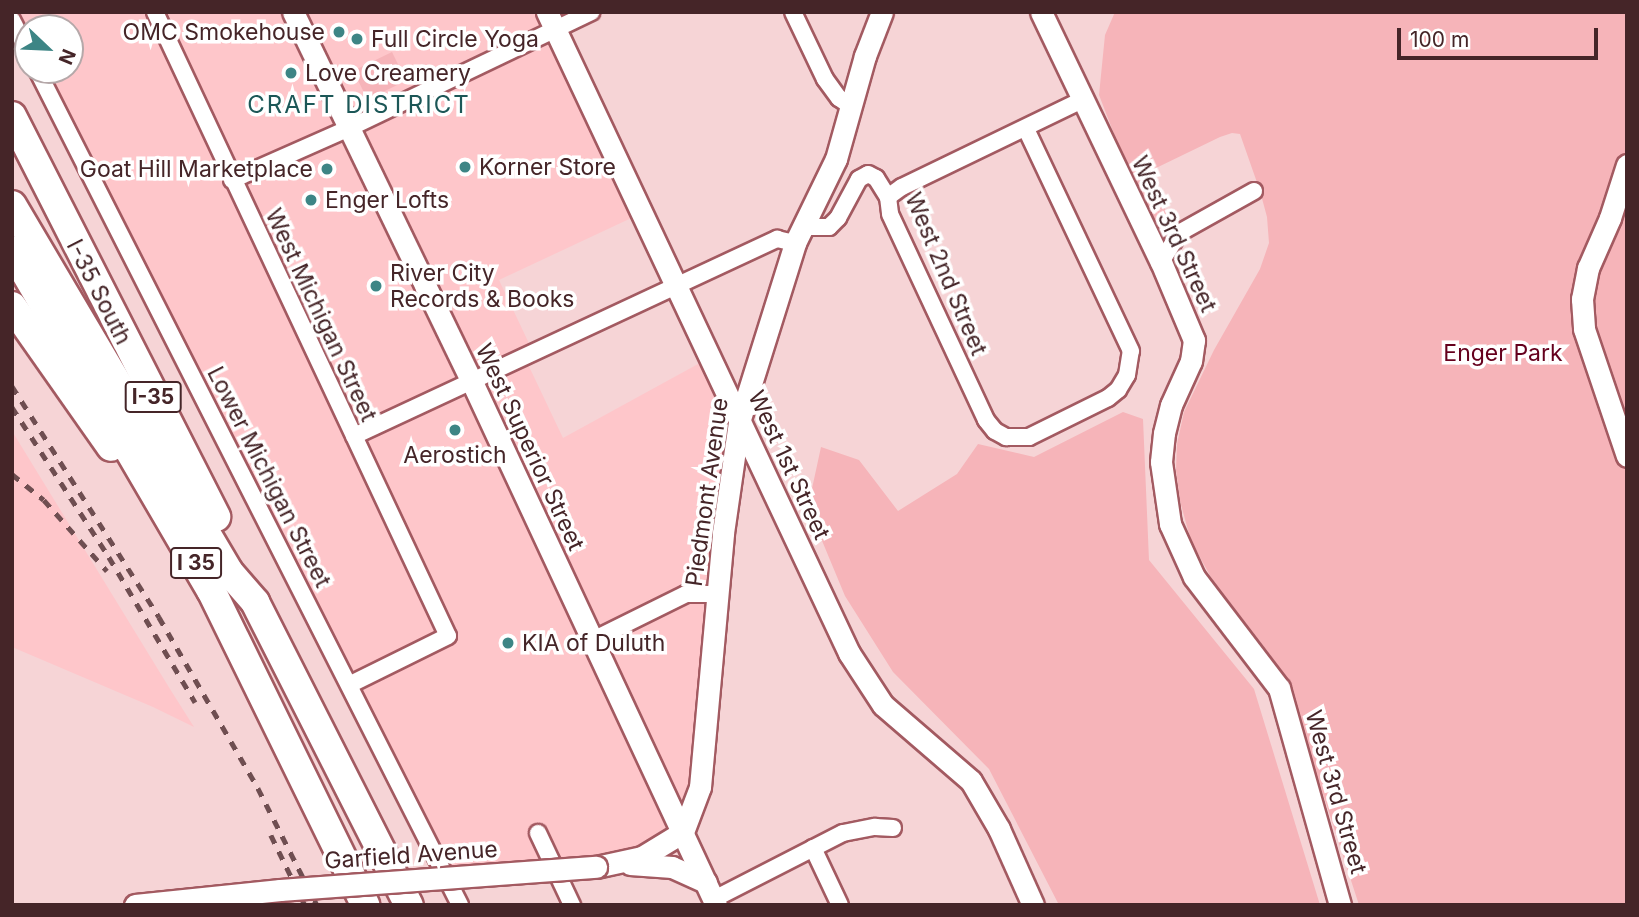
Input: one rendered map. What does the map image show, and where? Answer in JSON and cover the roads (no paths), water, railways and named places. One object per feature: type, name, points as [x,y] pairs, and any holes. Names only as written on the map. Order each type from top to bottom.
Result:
[{"type":"highway","name":"I-35 South","points":[[14,131],[198,478],[255,602]]},
{"type":"highway","name":"I 35","points":[[12,205],[229,572],[255,602],[409,905]]},
{"type":"highway","name":"I 35","points":[[12,250],[211,590],[365,905]]},
{"type":"highway","points":[[12,306],[211,590]]},
{"type":"street","name":"West Michigan Street","points":[[155,12],[448,636],[349,685]]},
{"type":"street","name":"West Superior Street","points":[[293,12],[347,129],[472,382],[712,895]]},
{"type":"street","points":[[232,180],[347,129],[551,21],[591,12]]},
{"type":"street","points":[[793,12],[825,79],[839,98],[852,107]]},
{"type":"street","name":"Piedmont Avenue","points":[[683,832],[700,788],[723,533],[740,422],[798,235],[828,178],[852,107],[865,56],[882,12]]},
{"type":"street","name":"West 3rd Street","points":[[1041,12],[1161,262],[1194,340],[1191,361],[1171,405],[1164,433],[1161,462],[1170,524],[1194,577],[1279,688],[1340,905]]},
{"type":"street","name":"West 1st Street","points":[[551,21],[849,653],[867,685],[904,724],[971,781],[999,829],[1033,905]]},
{"type":"street","name":"Lower Michigan Street","points":[[44,84],[460,905]]},
{"type":"street","points":[[888,197],[902,187],[1082,100]]},
{"type":"street","name":"West 2nd Street","points":[[798,235],[829,227],[838,218],[859,179],[868,174],[876,178],[888,197],[890,214],[986,420],[995,431],[1006,437],[1029,437],[1108,398],[1118,390],[1127,374],[1131,351],[1026,129]]},
{"type":"street","points":[[1627,165],[1610,218],[1588,268],[1582,299],[1584,329],[1627,456]]},
{"type":"street","points":[[1161,262],[1170,242],[1179,233],[1254,191]]},
{"type":"street","points":[[354,436],[777,240],[798,235]]},
{"type":"street","points":[[591,641],[686,594],[718,594]]},
{"type":"street","points":[[621,864],[672,867],[712,895],[862,828],[893,828]]},
{"type":"street","name":"Garfield Avenue","points":[[135,905],[280,890],[621,864],[652,852],[683,832]]},
{"type":"street","points":[[538,833],[572,905]]},
{"type":"street","points":[[813,848],[840,905]]},
{"type":"railway","points":[[12,386],[159,617],[258,788],[317,905]]},
{"type":"railway","points":[[12,407],[109,557],[195,702]]},
{"type":"railway","points":[[12,474],[44,500],[107,571]]},
{"type":"railway","points":[[271,835],[305,905]]},
{"type":"place","name":"OMC Smokehouse","points":[[339,32]]},
{"type":"place","name":"Full Circle Yoga","points":[[357,39]]},
{"type":"place","name":"Love Creamery","points":[[291,73]]},
{"type":"place","name":"Korner Store","points":[[465,167]]},
{"type":"place","name":"Goat Hill Marketplace","points":[[327,169]]},
{"type":"place","name":"Enger Lofts","points":[[311,200]]},
{"type":"place","name":"River City Records & Books","points":[[376,286]]},
{"type":"place","name":"Aerostich","points":[[455,430]]},
{"type":"place","name":"KIA of Duluth","points":[[508,643]]},
{"type":"district","name":"CRAFT DISTRICT","points":[[359,105]]},
{"type":"park label","name":"Enger Park","points":[[1503,353]]}]
